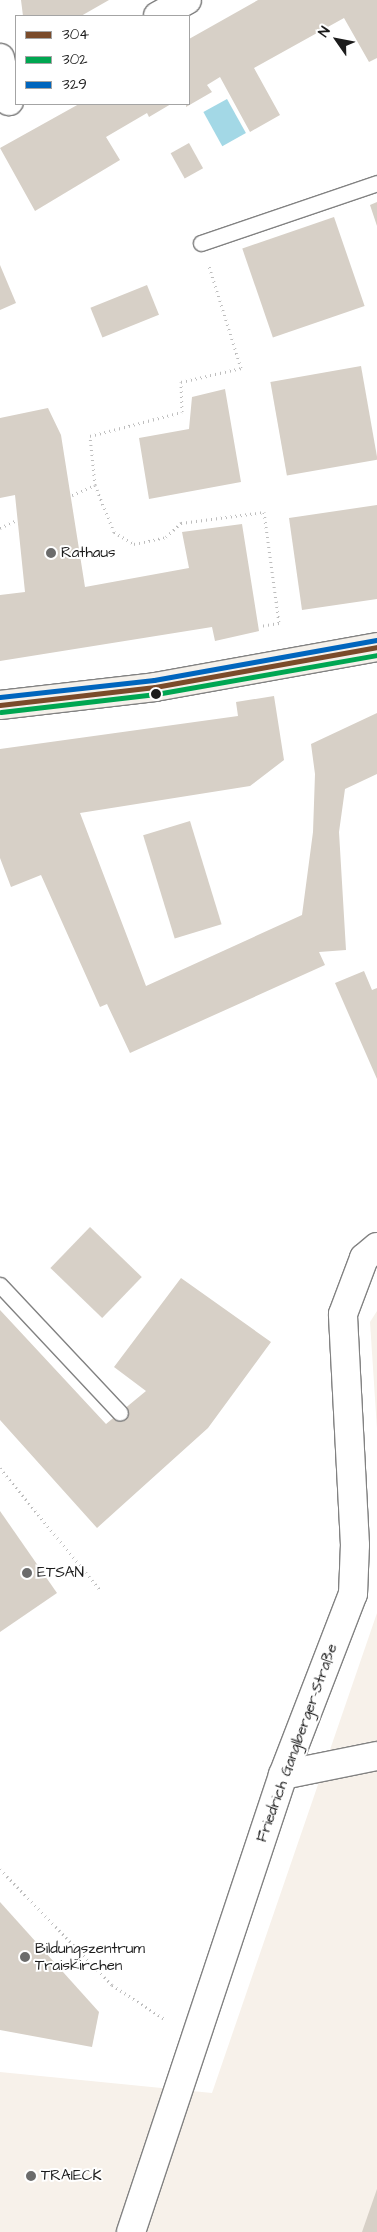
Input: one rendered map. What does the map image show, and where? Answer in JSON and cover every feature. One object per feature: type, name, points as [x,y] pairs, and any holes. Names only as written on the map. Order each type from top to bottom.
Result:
[{"type":"main road","points":[[0,705],[155,687],[377,647]]},
{"type":"street","points":[[160,15],[186,0]]},
{"type":"street","points":[[0,58],[8,101]]},
{"type":"street","name":"Friedrich Ganglberger-Straße","points":[[131,2232],[283,1775],[353,1594],[355,1545],[343,1314],[364,1258],[377,1248]]},
{"type":"street","points":[[283,1775],[377,1756]]},
{"type":"lane","points":[[201,243],[377,183]]},
{"type":"lane","points":[[0,1285],[120,1413]]},
{"type":"path","points":[[201,243],[241,368],[181,382],[182,412],[90,436],[95,485],[114,532],[134,544],[166,536],[181,523],[264,512],[278,623],[259,626]]},
{"type":"path","points":[[72,495],[95,485]]},
{"type":"path","points":[[0,528],[17,520]]},
{"type":"path","points":[[0,1468],[101,1591]]},
{"type":"path","points":[[0,1869],[112,1985],[194,2038]]},
{"type":"shaded area","points":[[377,1311],[377,1429],[370,1322]]},
{"type":"shaded area","points":[[377,1613],[377,2232],[0,2232],[0,2072],[212,2093]]},
{"type":"water","points":[[227,99],[246,133],[222,146],[203,112]]},
{"type":"building","points":[[21,0],[109,0],[83,15],[23,15]]},
{"type":"building","points":[[258,0],[377,0],[377,58],[369,62],[344,18],[254,68],[280,115],[250,132],[220,77],[207,85],[212,92],[190,105],[190,38]]},
{"type":"building","points":[[77,105],[169,105],[149,117],[147,113],[106,137],[120,160],[35,211],[0,148]]},
{"type":"building","points":[[189,143],[203,168],[185,179],[171,153]]},
{"type":"building","points":[[377,202],[377,226],[370,205]]},
{"type":"building","points":[[334,217],[365,306],[273,337],[242,249]]},
{"type":"building","points":[[0,265],[16,303],[0,310]]},
{"type":"building","points":[[147,285],[159,315],[102,338],[90,308]]},
{"type":"building","points":[[361,366],[377,460],[287,476],[270,382]]},
{"type":"building","points":[[225,389],[241,482],[149,499],[139,438],[189,429],[192,397]]},
{"type":"building","points":[[48,408],[61,435],[85,587],[189,568],[182,532],[242,524],[259,631],[215,641],[212,627],[0,661],[0,595],[25,592],[15,495],[0,498],[0,418]]},
{"type":"building","points":[[377,505],[377,599],[302,610],[289,518]]},
{"type":"building","points":[[274,696],[284,760],[250,786],[80,813],[146,986],[302,915],[313,832],[315,774],[311,744],[377,713],[377,774],[345,789],[339,832],[346,950],[319,952],[325,965],[130,1053],[107,1004],[100,1007],[41,875],[11,887],[0,858],[0,749],[238,716],[236,702]]},
{"type":"building","points":[[190,821],[222,924],[175,939],[143,835]]},
{"type":"building","points":[[364,971],[372,990],[377,988],[377,1079],[335,983]]},
{"type":"building","points":[[90,1227],[142,1277],[102,1318],[50,1268]]},
{"type":"building","points":[[181,1278],[271,1342],[208,1428],[97,1528],[0,1420],[0,1310],[106,1424],[146,1391],[114,1367]]},
{"type":"building","points":[[0,1511],[57,1593],[0,1632]]},
{"type":"building","name":"Bildungszentrum Traiskirchen","points":[[0,1902],[99,2012],[92,2047],[0,2030]]},
{"type":"building","points":[[377,2189],[377,2232],[362,2232]]},
{"type":"transit line","name":"329","points":[[0,697],[154,680],[376,640]]},
{"type":"transit line","name":"304","points":[[0,705],[155,687],[377,647]]},
{"type":"transit line","name":"302","points":[[1,712],[156,694],[377,655]]},
{"type":"place","name":"Rathaus","points":[[51,553]]},
{"type":"place","name":"ETSAN","points":[[27,1573]]},
{"type":"place","name":"Bildungszentrum Traiskirchen","points":[[25,1957]]},
{"type":"place","name":"TRAIECK","points":[[31,2176]]}]
